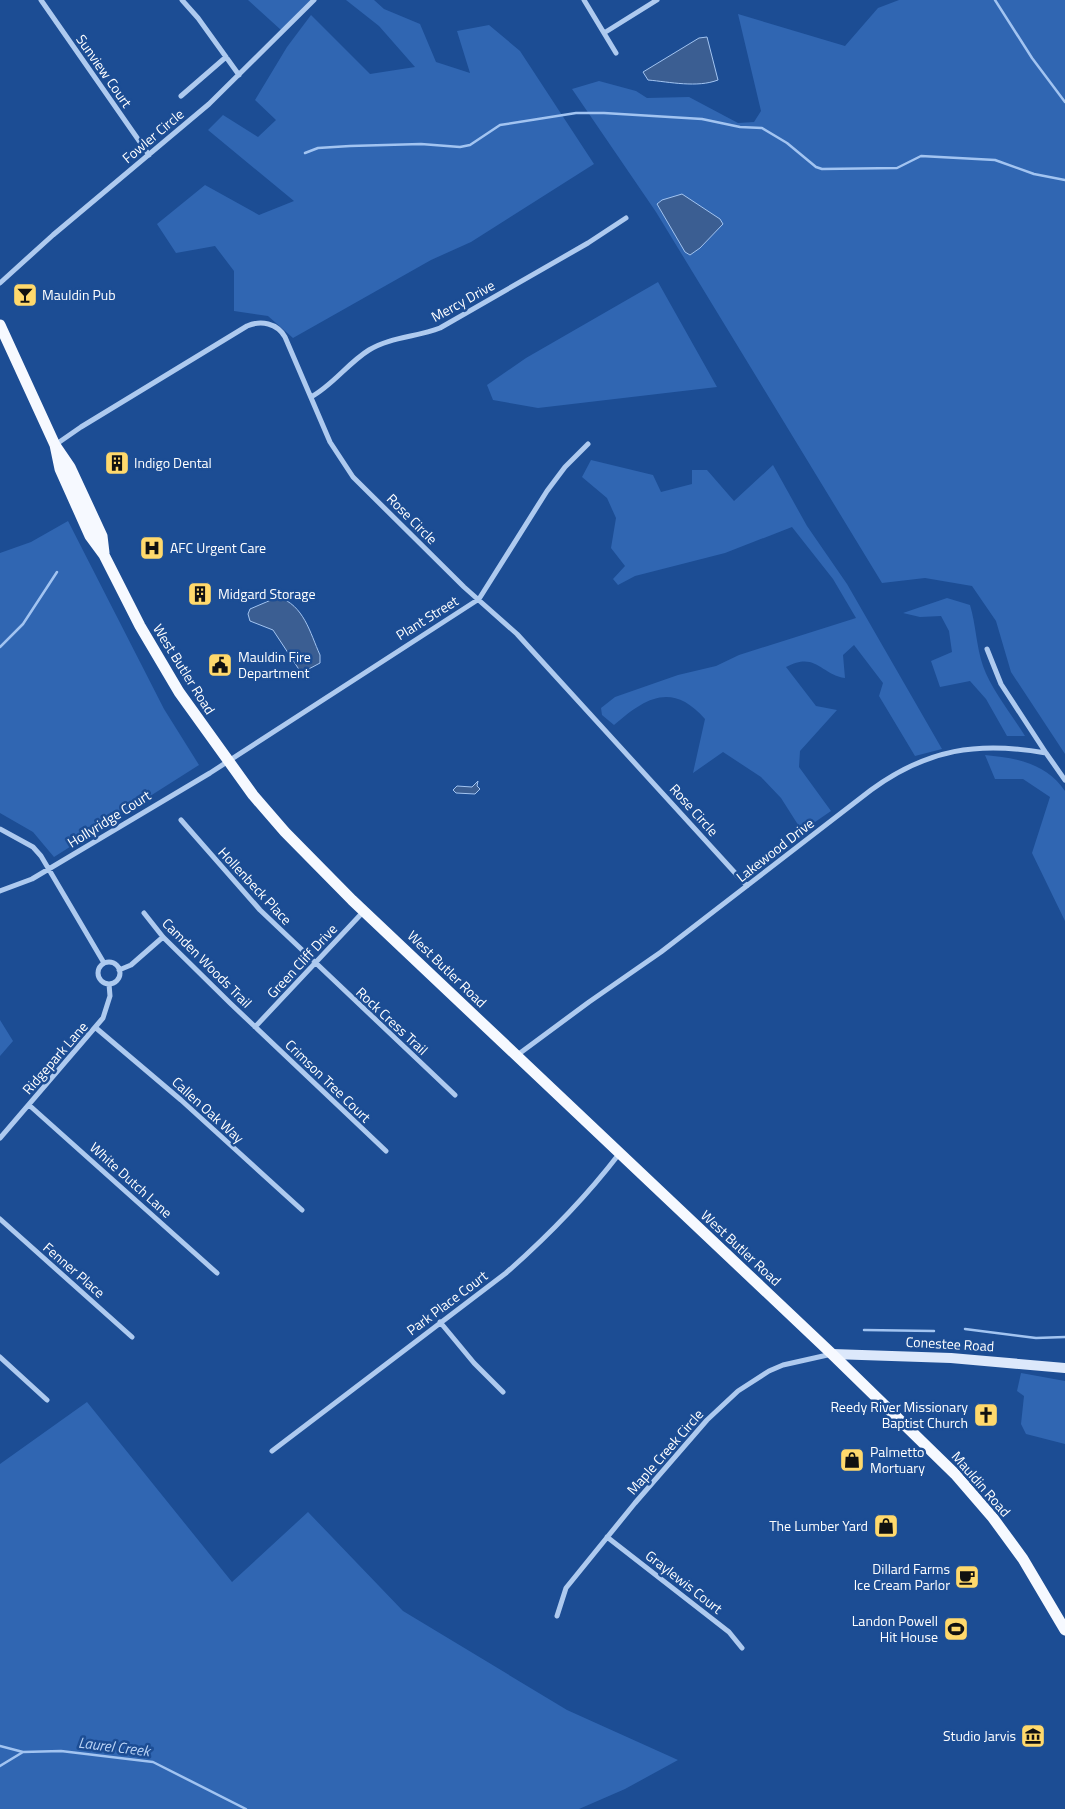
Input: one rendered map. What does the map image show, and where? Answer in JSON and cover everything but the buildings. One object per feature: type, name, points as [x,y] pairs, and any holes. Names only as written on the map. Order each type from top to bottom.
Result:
[{"type":"main road","name":"West Butler Road","points":[[0,324],[55,445],[60,469],[90,536],[104,555],[158,659],[202,727],[285,832],[364,912],[832,1354]]},
{"type":"main road","name":"Conestee Road","points":[[832,1354],[951,1358],[1065,1368]]},
{"type":"main road","name":"Mauldin Road","points":[[832,1354],[927,1446],[973,1494],[1023,1559],[1065,1630]]},
{"type":"street","name":"Sunview Court","points":[[41,0],[149,155]]},
{"type":"street","points":[[182,0],[239,75]]},
{"type":"street","name":"Fowler Circle","points":[[0,283],[239,75],[314,0]]},
{"type":"street","points":[[584,0],[616,53]]},
{"type":"street","points":[[604,33],[658,0]]},
{"type":"street","points":[[181,96],[226,57]]},
{"type":"street","name":"Mercy Drive","points":[[311,397],[325,390],[369,350],[385,343],[423,335],[440,328],[588,243],[626,218]]},
{"type":"street","name":"Rose Circle","points":[[55,445],[81,427],[253,324],[270,324],[283,333],[330,442],[345,468],[445,568],[517,634],[747,886]]},
{"type":"street","name":"Plant Street","points":[[228,761],[479,599],[547,491],[565,467],[588,444]]},
{"type":"street","points":[[987,649],[1001,684],[1065,780]]},
{"type":"street","name":"Lakewood Drive","points":[[516,1056],[661,952],[871,790],[906,768],[938,756],[976,748],[999,746],[1046,753]]},
{"type":"street","name":"Hollyridge Court","points":[[0,891],[17,886],[50,869],[228,761]]},
{"type":"street","name":"Hollenbeck Place","points":[[181,820],[260,910],[315,964]]},
{"type":"street","points":[[0,829],[33,847],[50,869],[104,963]]},
{"type":"street","name":"Green Cliff Drive","points":[[256,1026],[364,912]]},
{"type":"street","name":"Camden Woods Trail","points":[[144,913],[163,936],[256,1026]]},
{"type":"street","points":[[119,970],[131,965],[163,936]]},
{"type":"street","points":[[112,962],[119,970],[117,980],[109,984],[103,983],[98,977],[98,970],[104,963],[112,962]]},
{"type":"street","name":"Rock Cress Trail","points":[[315,964],[455,1095]]},
{"type":"street","name":"Ridgepark Lane","points":[[0,1138],[96,1028],[103,1018],[110,996],[109,984]]},
{"type":"street","name":"Crimson Tree Court","points":[[256,1026],[386,1151]]},
{"type":"street","name":"Callen Oak Way","points":[[96,1028],[181,1100],[302,1210]]},
{"type":"street","name":"White Dutch Lane","points":[[29,1105],[217,1273]]},
{"type":"street","name":"Park Place Court","points":[[272,1451],[506,1273],[535,1247],[596,1183],[619,1154]]},
{"type":"street","name":"Fenner Place","points":[[0,1220],[132,1336]]},
{"type":"street","points":[[440,1322],[474,1363],[503,1392]]},
{"type":"street","name":"Maple Creek Circle","points":[[558,1616],[566,1588],[688,1441],[738,1391],[756,1378],[783,1365],[832,1354]]},
{"type":"street","points":[[0,1357],[47,1400]]},
{"type":"street","name":"Graylewis Court","points":[[607,1537],[729,1632],[742,1648]]},
{"type":"shaded area","points":[[248,0],[313,0],[281,30]]},
{"type":"shaded area","points":[[346,0],[374,0],[384,9],[420,24],[436,62],[470,73],[457,31],[489,25],[520,51],[594,164],[471,242],[431,260],[293,338],[268,316],[234,311],[234,271],[215,246],[176,253],[157,224],[205,185],[259,215],[294,201],[208,130],[223,115],[258,137],[276,120],[255,100],[287,47],[311,15],[370,74],[415,67],[379,26]]},
{"type":"shaded area","points":[[899,0],[1065,0],[1065,754],[1011,672],[996,621],[972,586],[925,578],[882,583],[656,212],[572,89],[599,81],[636,91],[647,98],[689,97],[738,123],[754,122],[761,111],[738,14],[845,46],[878,8]]},
{"type":"shaded area","points":[[707,37],[718,80],[692,84],[648,80],[643,72],[699,38]]},
{"type":"shaded area","points":[[682,194],[720,219],[723,224],[700,248],[690,255],[685,252],[657,204],[662,200]]},
{"type":"shaded area","points":[[658,282],[717,387],[538,408],[493,400],[487,385],[526,358]]},
{"type":"shaded area","points":[[591,460],[653,475],[661,492],[692,484],[692,470],[707,470],[734,501],[773,465],[807,526],[847,584],[942,749],[915,756],[879,696],[883,683],[854,645],[843,655],[845,678],[837,676],[811,662],[804,661],[786,667],[816,706],[837,710],[800,751],[799,767],[831,811],[802,831],[781,798],[761,777],[723,752],[693,773],[705,719],[693,707],[681,700],[670,697],[648,701],[625,715],[614,725],[602,715],[601,708],[615,697],[678,675],[716,666],[739,655],[856,618],[833,579],[792,527],[725,553],[635,576],[618,585],[613,579],[625,566],[611,548],[616,518],[607,498],[582,477]]},
{"type":"shaded area","points":[[68,521],[164,709],[199,765],[54,857],[33,832],[0,813],[0,553],[31,542]]},
{"type":"shaded area","points":[[278,597],[294,606],[300,613],[320,655],[320,663],[305,671],[300,671],[273,630],[250,621],[248,614],[250,609]]},
{"type":"shaded area","points":[[947,598],[970,605],[983,666],[996,693],[1025,736],[1007,736],[986,699],[970,681],[940,687],[931,661],[952,652],[949,631],[941,616],[920,617],[903,613]]},
{"type":"shaded area","points":[[985,755],[1019,760],[1040,768],[1049,774],[1065,791],[1065,921],[1032,853],[1050,797],[1023,779],[995,779]]},
{"type":"shaded area","points":[[478,781],[477,786],[480,789],[475,794],[456,793],[453,790],[457,786],[472,787]]},
{"type":"shaded area","points":[[0,1020],[13,1041],[0,1056]]},
{"type":"shaded area","points":[[1021,1373],[1065,1381],[1065,1444],[1026,1434],[1021,1424],[1024,1396],[1017,1391]]},
{"type":"shaded area","points":[[87,1402],[232,1582],[308,1512],[403,1611],[567,1710],[678,1760],[625,1789],[579,1809],[0,1809],[0,1464]]},
{"type":"waterway","points":[[995,0],[1032,58],[1065,102]]},
{"type":"waterway","points":[[305,153],[318,148],[350,146],[421,144],[460,147],[470,145],[500,125],[576,113],[604,113],[702,119],[740,127],[762,128],[787,143],[816,167],[822,169],[897,168],[921,156],[995,160],[1034,174],[1065,180]]},
{"type":"waterway","points":[[0,647],[23,624],[57,572]]},
{"type":"waterway","points":[[965,1329],[1036,1338],[1065,1337]]},
{"type":"waterway","points":[[864,1330],[934,1331]]},
{"type":"waterway","name":"Laurel Creek","points":[[0,1746],[23,1752],[61,1751],[153,1762],[246,1809]]},
{"type":"waterway","points":[[0,1766],[23,1752]]},
{"type":"place","name":"Mauldin Pub","points":[[25,295]]},
{"type":"place","name":"Indigo Dental","points":[[117,463]]},
{"type":"place","name":"AFC Urgent Care","points":[[152,548]]},
{"type":"place","name":"Midgard Storage","points":[[200,594]]},
{"type":"place","name":"Mauldin Fire Department","points":[[220,665]]},
{"type":"place","name":"Reedy River Missionary Baptist Church","points":[[986,1415]]},
{"type":"place","name":"Palmetto Mortuary","points":[[852,1460]]},
{"type":"place","name":"The Lumber Yard","points":[[886,1526]]},
{"type":"place","name":"Dillard Farms Ice Cream Parlor","points":[[967,1577]]},
{"type":"place","name":"Landon Powell Hit House","points":[[956,1629]]},
{"type":"place","name":"Studio Jarvis","points":[[1033,1736]]}]
